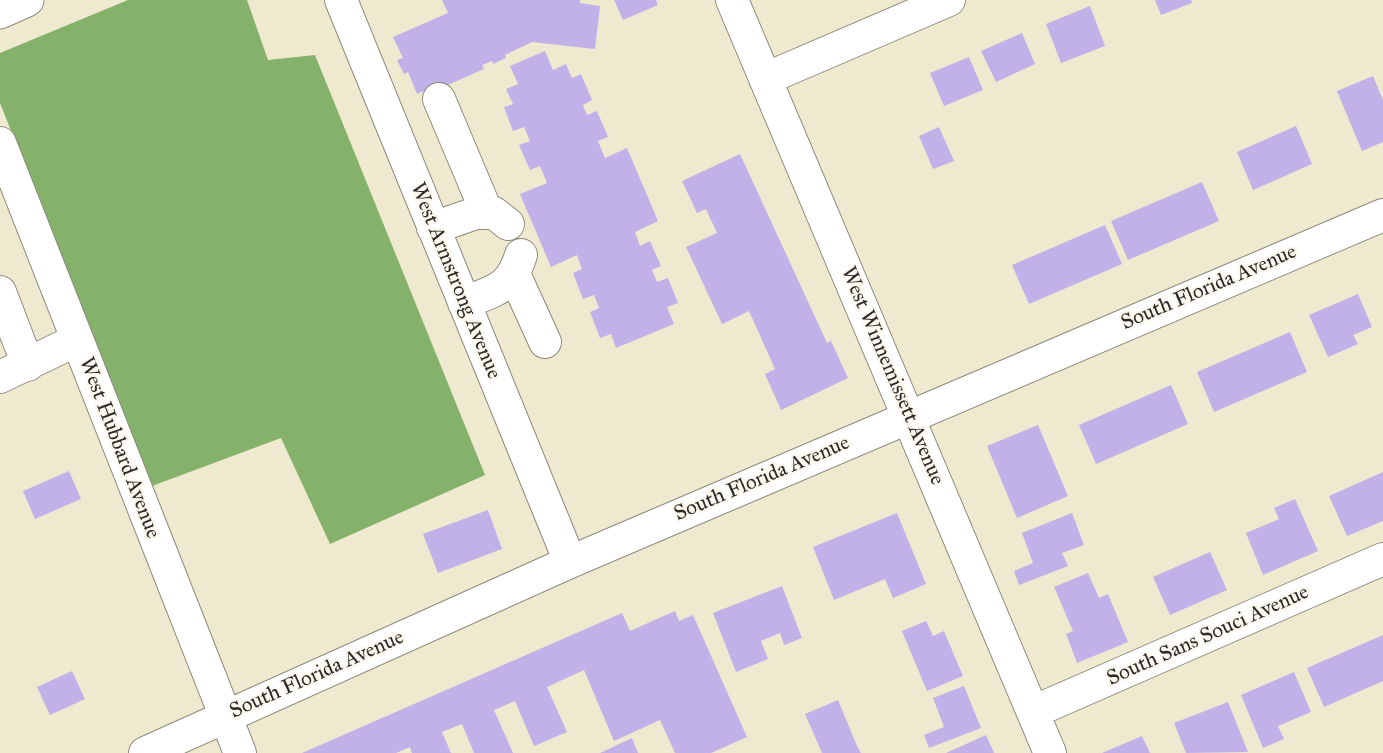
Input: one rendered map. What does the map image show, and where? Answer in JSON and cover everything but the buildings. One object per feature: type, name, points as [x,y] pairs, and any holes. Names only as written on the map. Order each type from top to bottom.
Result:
[{"type":"main road","points":[[0,12],[27,0]]},
{"type":"street","name":"West Armstrong Avenue","points":[[341,0],[570,562]]},
{"type":"street","name":"West Winnemissett Avenue","points":[[732,0],[1050,753]]},
{"type":"street","points":[[765,79],[949,0]]},
{"type":"street","points":[[433,228],[455,219],[497,218],[439,99]]},
{"type":"street","name":"West Hubbard Avenue","points":[[0,143],[240,753]]},
{"type":"street","name":"South Florida Avenue","points":[[145,753],[570,562],[909,415],[1383,215]]},
{"type":"street","points":[[464,303],[506,284],[518,266],[545,342]]},
{"type":"street","points":[[0,292],[14,371],[42,355],[77,340]]},
{"type":"street","name":"South Sans Souci Avenue","points":[[1033,712],[1383,560]]},
{"type":"green space","points":[[128,0],[247,0],[268,60],[315,55],[485,475],[330,544],[281,438],[152,486],[0,103],[0,53]]}]
